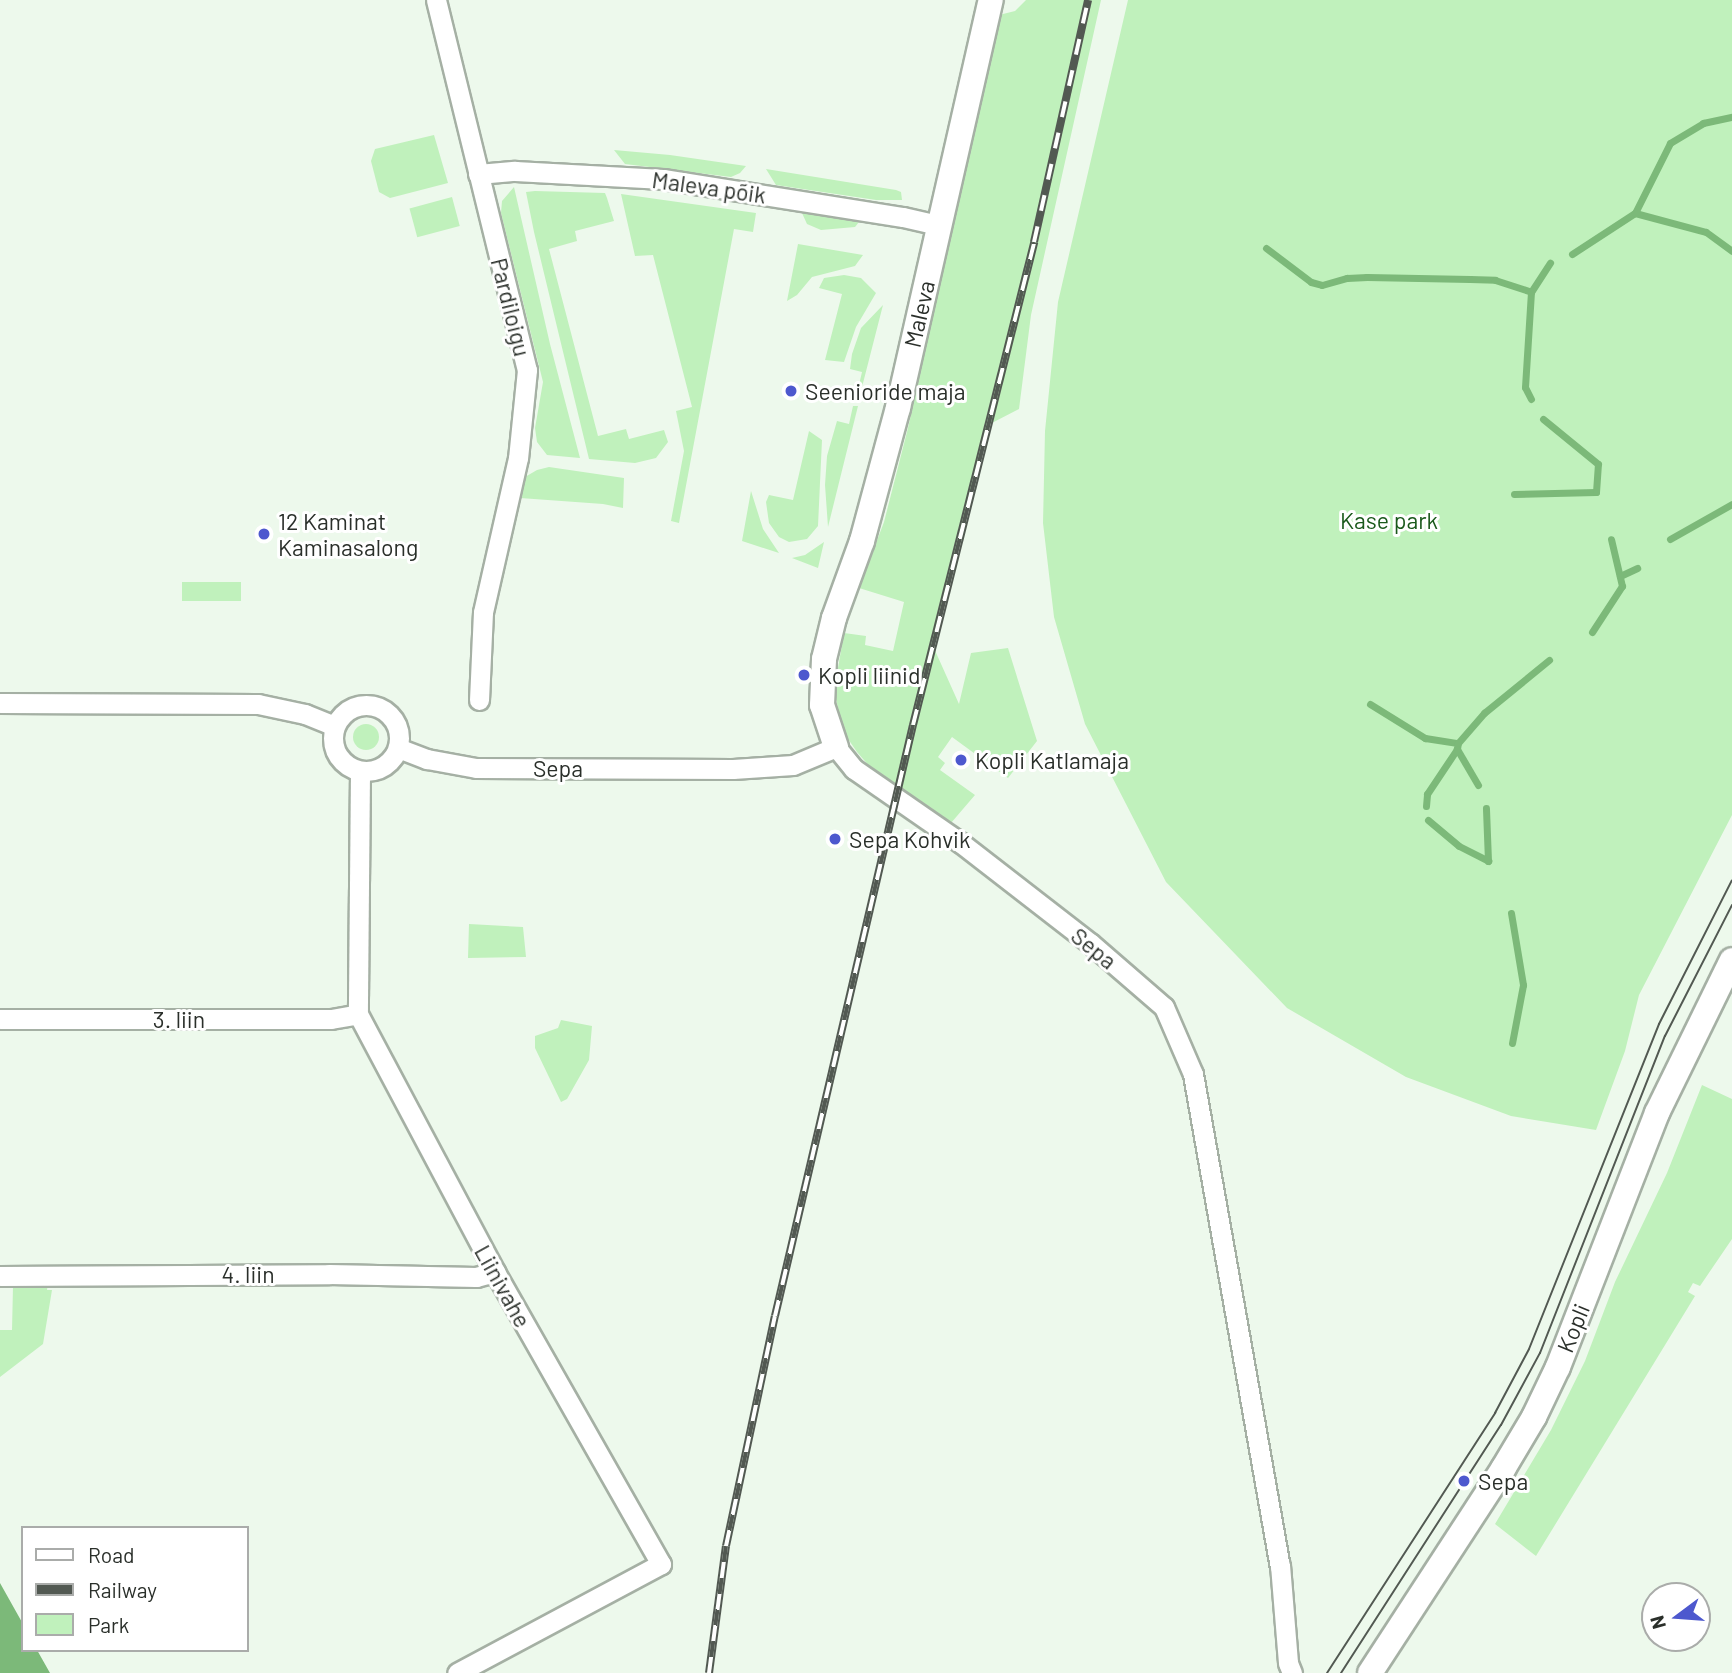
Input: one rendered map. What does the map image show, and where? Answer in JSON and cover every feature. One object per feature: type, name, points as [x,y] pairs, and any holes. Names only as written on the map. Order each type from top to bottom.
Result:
[{"type":"street","name":"Pardiloigu","points":[[436,0],[527,370],[518,458],[483,612],[478,700]]},
{"type":"street","name":"Maleva","points":[[836,747],[822,705],[824,659],[834,618],[862,541],[898,408],[990,0]]},
{"type":"street","name":"Maleva põik","points":[[478,174],[515,171],[663,179],[939,225]]},
{"type":"street","points":[[0,704],[258,704],[304,714],[335,726]]},
{"type":"street","points":[[363,704],[381,708],[395,720],[398,748],[386,765],[374,770],[360,771],[343,762],[337,754],[333,735],[335,726],[339,717],[354,706],[363,704]]},
{"type":"street","name":"Sepa","points":[[398,748],[427,759],[476,768],[733,769],[793,765],[836,747],[854,769],[961,843],[1090,943],[1164,1007],[1193,1074],[1267,1483],[1280,1565],[1288,1662],[1292,1673]]},
{"type":"street","name":"Liinivahe","points":[[360,771],[358,1014],[495,1272],[661,1563],[457,1673]]},
{"type":"street","name":"Kopli","points":[[1370,1673],[1534,1417],[1558,1367],[1657,1112],[1732,960]]},
{"type":"street","name":"3. liin","points":[[0,1019],[331,1020],[358,1014]]},
{"type":"street","name":"4. liin","points":[[0,1276],[329,1274],[477,1277],[495,1272]]},
{"type":"green space","points":[[1026,0],[1101,0],[1031,315],[1019,409],[988,425],[933,646],[959,704],[971,653],[1008,648],[1037,741],[1008,778],[952,737],[938,757],[945,763],[940,770],[975,795],[951,823],[870,767],[844,733],[834,691],[844,633],[866,636],[865,645],[893,651],[904,602],[859,588],[884,522],[908,428],[999,15],[1015,11]]},
{"type":"green space","name":"Kase park","points":[[1128,0],[1732,0],[1732,815],[1639,995],[1625,1051],[1596,1130],[1511,1116],[1406,1077],[1287,1008],[1166,882],[1085,724],[1054,617],[1043,523],[1045,431],[1058,302]]},
{"type":"green space","points":[[434,135],[448,183],[390,198],[379,192],[371,161],[375,149]]},
{"type":"green space","points":[[614,150],[746,166],[731,177],[625,164]]},
{"type":"green space","points":[[766,169],[896,190],[901,192],[902,200],[876,200],[776,185]]},
{"type":"green space","points":[[514,187],[550,344],[580,458],[547,455],[537,442],[535,428],[543,382],[501,213],[502,201]]},
{"type":"green space","points":[[526,192],[605,193],[614,221],[575,231],[577,241],[549,249],[598,436],[626,429],[629,439],[664,430],[668,442],[656,458],[635,463],[589,459],[534,232]]},
{"type":"green space","points":[[621,194],[756,213],[753,232],[734,229],[679,523],[671,521],[684,451],[676,411],[692,407],[653,255],[635,256]]},
{"type":"green space","points":[[452,197],[460,226],[417,237],[409,208]]},
{"type":"green space","points":[[802,213],[859,222],[855,227],[821,230],[807,224]]},
{"type":"green space","points":[[798,244],[863,255],[855,266],[812,277],[797,295],[787,301]]},
{"type":"green space","points":[[844,275],[861,278],[876,293],[856,327],[844,362],[825,360],[842,294],[819,288],[824,278]]},
{"type":"green space","points":[[883,305],[861,391],[858,389],[862,372],[850,369],[852,354],[861,328]]},
{"type":"green space","points":[[853,406],[858,406],[828,527],[825,485],[827,456],[837,421],[849,424]]},
{"type":"green space","points":[[809,431],[822,440],[818,526],[807,539],[789,542],[779,537],[769,523],[766,502],[769,495],[793,500]]},
{"type":"green space","points":[[549,467],[624,478],[623,508],[520,498],[525,477]]},
{"type":"green space","points":[[751,491],[763,529],[779,553],[742,541]]},
{"type":"green space","points":[[824,542],[818,568],[792,558],[805,555]]},
{"type":"green space","points":[[182,582],[241,582],[241,601],[182,601]]},
{"type":"green space","points":[[366,724],[375,728],[379,737],[375,746],[366,750],[357,746],[353,737],[357,728]]},
{"type":"green space","points":[[469,924],[523,927],[526,957],[468,958]]},
{"type":"green space","points":[[561,1020],[592,1026],[589,1060],[567,1099],[561,1102],[535,1048],[535,1036],[558,1028]]},
{"type":"green space","points":[[1702,1085],[1732,1099],[1732,1239],[1700,1286],[1693,1283],[1688,1292],[1695,1296],[1536,1556],[1495,1524],[1551,1430],[1585,1361],[1615,1282],[1667,1173]]},
{"type":"green space","points":[[48,1283],[47,1290],[52,1290],[43,1344],[0,1377],[0,1330],[12,1330],[13,1286]]},
{"type":"shaded area","points":[[0,1583],[21,1620],[21,1652],[38,1652],[50,1673],[0,1673]]},
{"type":"waterway","points":[[1572,254],[1635,213],[1670,143],[1703,123],[1732,117]]},
{"type":"waterway","points":[[1635,213],[1706,232],[1732,251]]},
{"type":"waterway","points":[[1266,248],[1311,282],[1322,285],[1347,278],[1367,277],[1470,279],[1495,280],[1531,292]]},
{"type":"waterway","points":[[1531,399],[1525,387],[1531,292],[1550,263]]},
{"type":"waterway","points":[[1514,494],[1596,492],[1598,464],[1543,419]]},
{"type":"waterway","points":[[1670,539],[1732,504]]},
{"type":"waterway","points":[[1592,632],[1622,586],[1611,539]]},
{"type":"waterway","points":[[1620,576],[1637,568]]},
{"type":"waterway","points":[[1478,785],[1457,749],[1458,743],[1484,713],[1549,660]]},
{"type":"waterway","points":[[1370,704],[1425,738],[1458,743]]},
{"type":"waterway","points":[[1426,806],[1427,794],[1457,749]]},
{"type":"waterway","points":[[1428,820],[1459,846],[1488,861],[1486,808]]},
{"type":"waterway","points":[[1511,913],[1523,985],[1512,1043]]},
{"type":"tram line","points":[[1327,1673],[1495,1413],[1529,1349],[1659,1024],[1732,880]]},
{"type":"tram line","points":[[1341,1673],[1501,1425],[1540,1353],[1665,1036],[1732,905]]},
{"type":"railway","points":[[709,1673],[726,1546],[775,1316],[913,725],[1034,242],[1088,0]]},
{"type":"place","name":"Seenioride maja","points":[[791,391]]},
{"type":"place","name":"12 Kaminat Kaminasalong","points":[[264,534]]},
{"type":"place","name":"Kopli liinid","points":[[804,675]]},
{"type":"place","name":"Kopli Katlamaja","points":[[961,760]]},
{"type":"place","name":"Sepa Kohvik","points":[[835,839]]},
{"type":"place","name":"Sepa","points":[[1464,1481]]}]
